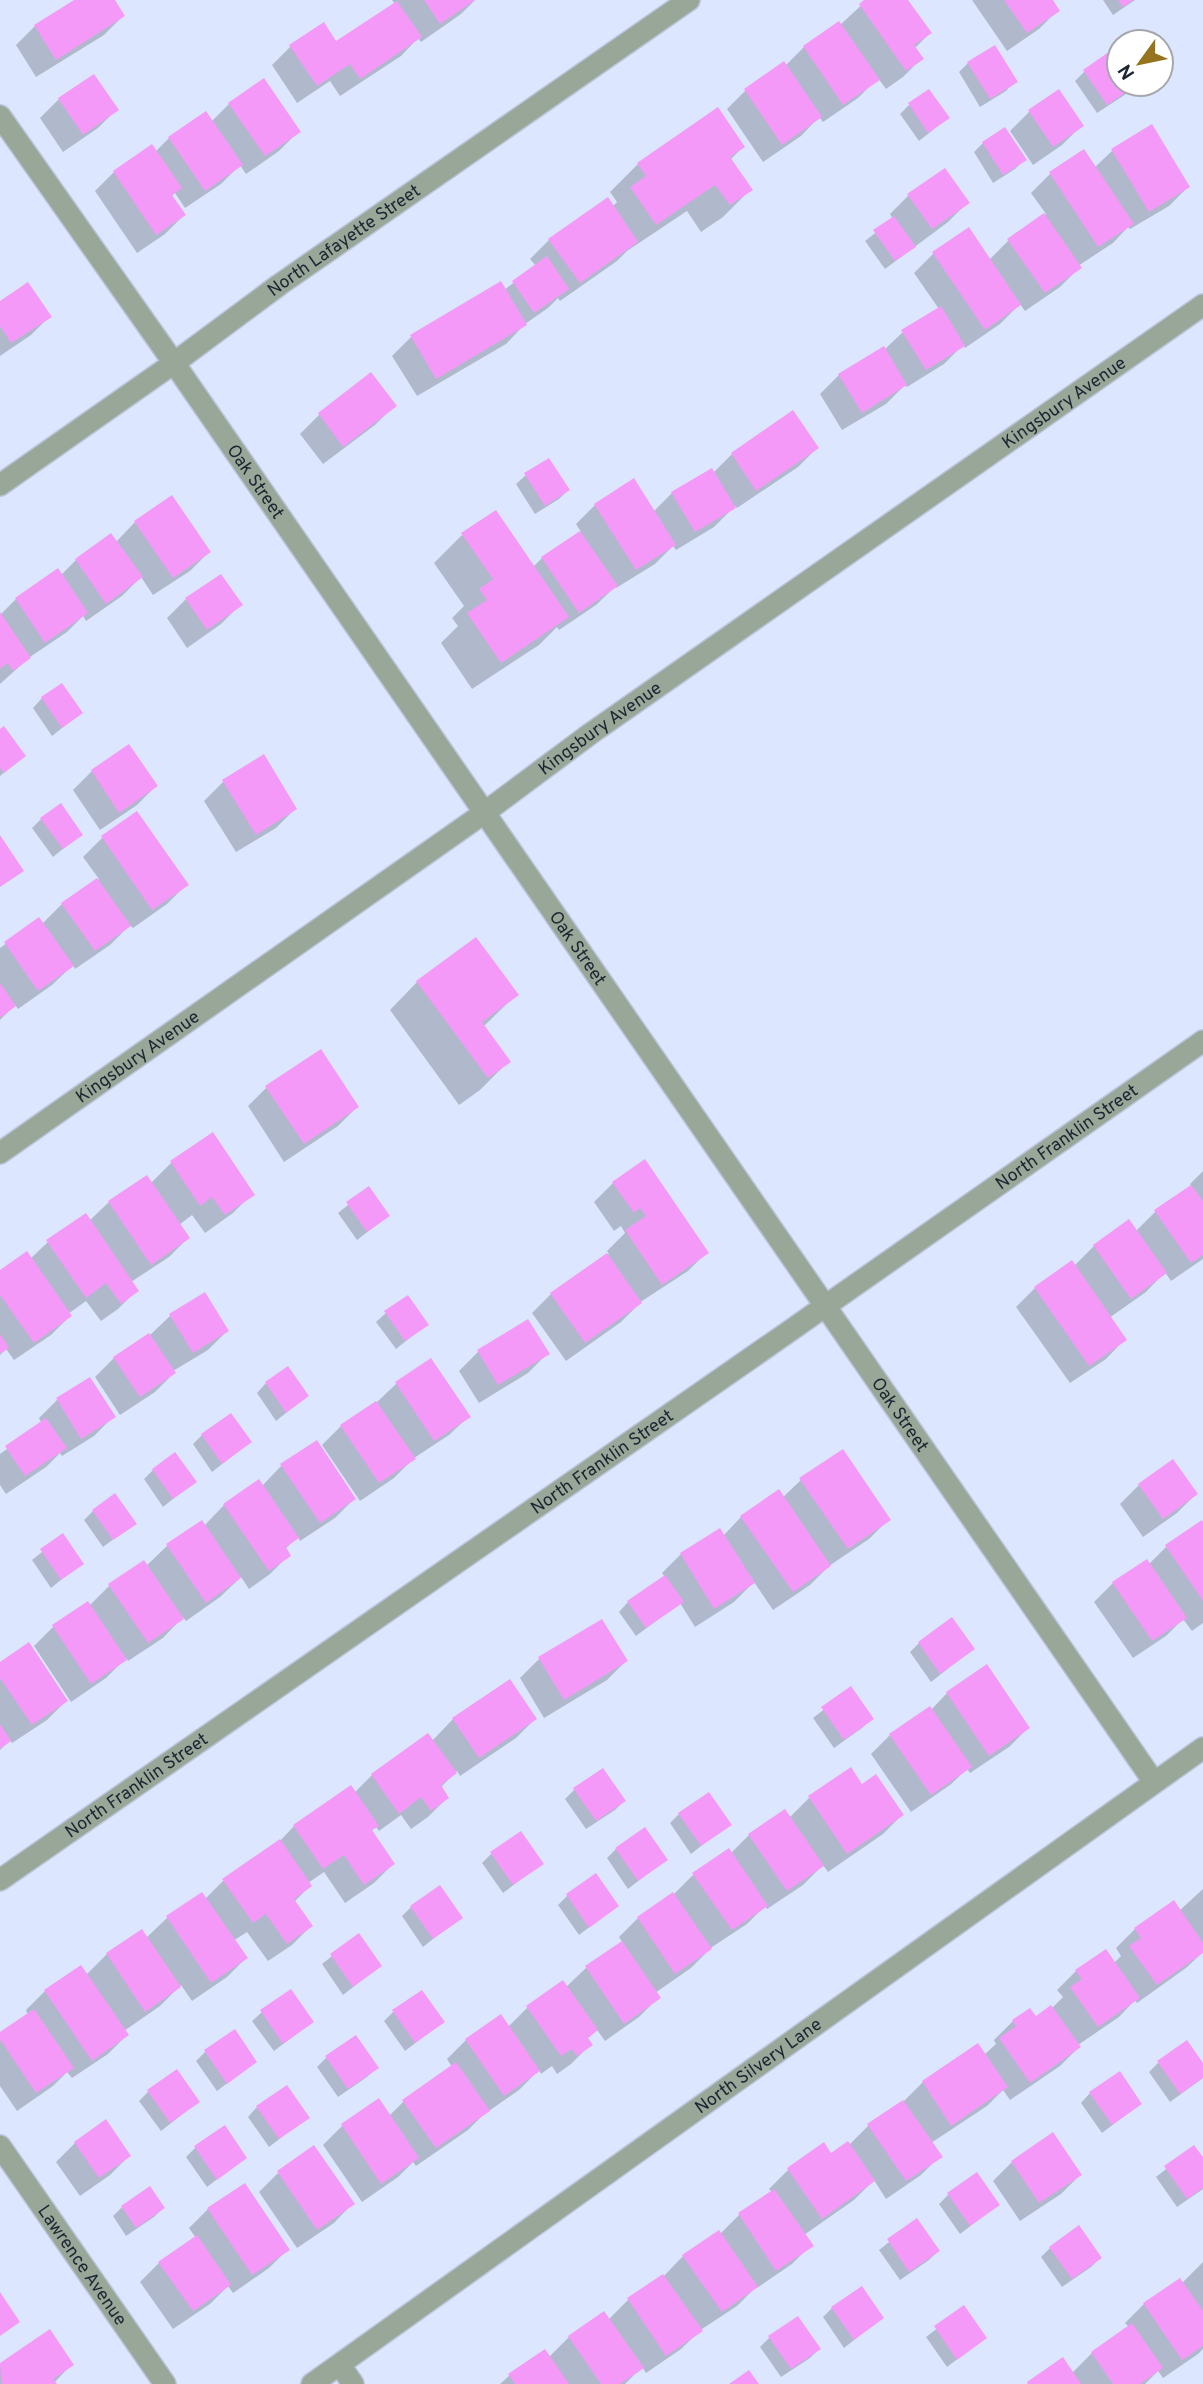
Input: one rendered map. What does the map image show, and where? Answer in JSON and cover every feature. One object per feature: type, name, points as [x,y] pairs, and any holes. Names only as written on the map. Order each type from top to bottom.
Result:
[{"type":"street","name":"North Lafayette Street","points":[[0,485],[174,363],[279,285],[689,0]]},
{"type":"street","name":"Oak Street","points":[[0,116],[174,363],[1154,1782]]},
{"type":"street","name":"Kingsbury Avenue","points":[[0,1153],[484,813],[602,726],[1203,305]]},
{"type":"street","name":"North Franklin Street","points":[[0,1880],[1203,1041]]},
{"type":"street","name":"North Silvery Lane","points":[[313,2384],[1203,1748]]},
{"type":"street","name":"Lawrence Avenue","points":[[0,2146],[165,2384]]},
{"type":"street","points":[[340,2365],[353,2384]]},
{"type":"building","points":[[74,0],[115,0],[125,16],[56,60],[34,25]]},
{"type":"building","points":[[424,0],[475,0],[440,24]]},
{"type":"building","points":[[864,0],[908,0],[932,33],[914,45],[924,59],[906,71],[859,4]]},
{"type":"building","points":[[1004,0],[1053,0],[1060,11],[1027,33]]},
{"type":"building","points":[[1118,0],[1133,0],[1123,7]]},
{"type":"building","points":[[397,1],[422,37],[360,79],[350,64],[317,86],[289,45],[324,22],[336,41]]},
{"type":"building","points":[[839,21],[880,80],[843,105],[803,46]]},
{"type":"building","points":[[995,45],[1018,82],[990,99],[967,62]]},
{"type":"building","points":[[1105,55],[1105,98],[1117,98],[1107,105],[1083,70]]},
{"type":"building","points":[[784,61],[822,117],[782,145],[744,89]]},
{"type":"building","points":[[94,74],[119,110],[83,135],[58,98]]},
{"type":"building","points":[[264,78],[301,132],[265,156],[228,103]]},
{"type":"building","points":[[929,89],[950,118],[928,133],[908,103]]},
{"type":"building","points":[[1059,89],[1084,126],[1053,147],[1028,110]]},
{"type":"building","points":[[718,107],[745,147],[730,157],[753,190],[730,205],[715,185],[656,225],[630,187],[646,176],[637,163]]},
{"type":"building","points":[[206,111],[243,165],[205,191],[168,137]]},
{"type":"building","points":[[1152,124],[1190,187],[1149,212],[1111,149]]},
{"type":"building","points":[[1005,127],[1027,160],[1003,175],[982,142]]},
{"type":"building","points":[[152,144],[182,188],[172,195],[186,215],[156,235],[113,171]]},
{"type":"building","points":[[1084,149],[1134,224],[1098,247],[1049,172]]},
{"type":"building","points":[[945,168],[970,203],[932,229],[907,194]]},
{"type":"building","points":[[608,197],[638,242],[580,283],[548,239]]},
{"type":"building","points":[[1044,213],[1082,268],[1045,293],[1007,239]]},
{"type":"building","points":[[894,216],[916,247],[895,261],[873,230]]},
{"type":"building","points":[[969,227],[1021,305],[985,330],[932,252]]},
{"type":"building","points":[[547,256],[569,289],[534,313],[512,281]]},
{"type":"building","points":[[501,281],[527,325],[436,379],[410,335]]},
{"type":"building","points":[[28,282],[52,317],[11,343],[0,326],[0,301]]},
{"type":"building","points":[[941,306],[965,346],[926,370],[901,330]]},
{"type":"building","points":[[884,346],[907,385],[862,413],[838,374]]},
{"type":"building","points":[[371,372],[397,406],[343,447],[318,413]]},
{"type":"building","points":[[793,410],[819,448],[756,491],[731,453]]},
{"type":"building","points":[[549,458],[570,490],[545,506],[524,473]]},
{"type":"building","points":[[712,468],[736,508],[695,532],[671,492]]},
{"type":"building","points":[[634,478],[676,545],[636,570],[594,504]]},
{"type":"building","points":[[172,495],[211,552],[173,578],[134,521]]},
{"type":"building","points":[[496,510],[569,617],[501,663],[467,613],[487,600],[479,589],[493,579],[461,533]]},
{"type":"building","points":[[580,531],[618,586],[579,613],[541,557]]},
{"type":"building","points":[[111,533],[143,577],[106,604],[75,559]]},
{"type":"building","points":[[58,568],[88,613],[45,643],[15,598]]},
{"type":"building","points":[[221,574],[243,605],[207,630],[185,598]]},
{"type":"building","points":[[0,612],[31,658],[13,671],[8,663],[0,669]]},
{"type":"building","points":[[62,683],[83,713],[62,728],[41,697]]},
{"type":"building","points":[[4,726],[26,756],[4,773],[0,767],[0,729]]},
{"type":"building","points":[[129,744],[158,786],[119,813],[91,770]]},
{"type":"building","points":[[264,754],[297,809],[256,835],[222,780]]},
{"type":"building","points":[[61,803],[83,835],[63,849],[40,818]]},
{"type":"building","points":[[137,811],[189,885],[152,910],[101,836]]},
{"type":"building","points":[[0,835],[24,871],[0,887]]},
{"type":"building","points":[[97,878],[131,926],[95,951],[61,903]]},
{"type":"building","points":[[39,917],[74,966],[38,991],[4,942]]},
{"type":"building","points":[[476,937],[519,995],[482,1022],[511,1062],[488,1078],[416,981]]},
{"type":"building","points":[[0,983],[16,1006],[0,1018]]},
{"type":"building","points":[[321,1049],[359,1107],[304,1144],[265,1086]]},
{"type":"building","points":[[213,1132],[255,1195],[225,1215],[212,1197],[200,1206],[170,1161]]},
{"type":"building","points":[[645,1159],[709,1253],[662,1285],[625,1230],[646,1216],[640,1208],[634,1213],[612,1182]]},
{"type":"building","points":[[147,1175],[190,1238],[151,1265],[108,1201]]},
{"type":"building","points":[[1191,1185],[1203,1201],[1203,1255],[1191,1263],[1154,1210]]},
{"type":"building","points":[[369,1186],[390,1216],[367,1232],[346,1202]]},
{"type":"building","points":[[86,1213],[139,1291],[121,1304],[106,1283],[86,1298],[46,1240]]},
{"type":"building","points":[[1129,1219],[1167,1273],[1131,1299],[1093,1245]]},
{"type":"building","points":[[27,1251],[72,1316],[34,1343],[0,1295],[0,1270]]},
{"type":"building","points":[[607,1253],[642,1303],[585,1343],[550,1293]]},
{"type":"building","points":[[1072,1260],[1127,1340],[1089,1366],[1034,1287]]},
{"type":"building","points":[[205,1292],[229,1331],[193,1353],[169,1314]]},
{"type":"building","points":[[408,1295],[429,1325],[405,1341],[384,1311]]},
{"type":"building","points":[[528,1319],[550,1354],[498,1385],[477,1350]]},
{"type":"building","points":[[149,1333],[176,1373],[140,1397],[113,1357]]},
{"type":"building","points":[[0,1334],[9,1348],[0,1354]]},
{"type":"building","points":[[431,1358],[471,1417],[434,1441],[395,1382]]},
{"type":"building","points":[[288,1366],[309,1396],[286,1413],[265,1382]]},
{"type":"building","points":[[90,1377],[116,1417],[81,1439],[56,1398]]},
{"type":"building","points":[[376,1401],[416,1459],[379,1483],[340,1425]]},
{"type":"building","points":[[231,1413],[252,1442],[222,1464],[201,1434]]},
{"type":"building","points":[[46,1418],[67,1448],[25,1476],[5,1446]]},
{"type":"building","points":[[317,1440],[356,1499],[320,1523],[280,1464]]},
{"type":"building","points":[[843,1449],[891,1520],[848,1549],[799,1478]]},
{"type":"building","points":[[175,1452],[197,1482],[173,1499],[152,1469]]},
{"type":"building","points":[[1173,1459],[1198,1494],[1163,1519],[1138,1484]]},
{"type":"building","points":[[259,1479],[299,1538],[286,1547],[291,1556],[269,1571],[223,1504]]},
{"type":"building","points":[[779,1489],[831,1566],[793,1592],[740,1516]]},
{"type":"building","points":[[115,1493],[137,1524],[113,1540],[92,1510]]},
{"type":"building","points":[[202,1520],[241,1578],[206,1603],[166,1544]]},
{"type":"building","points":[[1202,1520],[1203,1522],[1203,1601],[1165,1545]]},
{"type":"building","points":[[720,1528],[755,1583],[714,1609],[680,1553]]},
{"type":"building","points":[[63,1533],[84,1564],[61,1580],[40,1549]]},
{"type":"building","points":[[1147,1559],[1187,1618],[1152,1641],[1112,1582]]},
{"type":"building","points":[[144,1560],[184,1619],[148,1643],[108,1584]]},
{"type":"building","points":[[665,1575],[684,1602],[646,1628],[627,1601]]},
{"type":"building","points":[[88,1601],[127,1660],[91,1684],[52,1625]]},
{"type":"building","points":[[952,1617],[975,1649],[940,1674],[918,1642]]},
{"type":"building","points":[[602,1619],[628,1661],[564,1700],[538,1657]]},
{"type":"building","points":[[29,1642],[68,1701],[32,1725],[0,1678],[0,1662]]},
{"type":"building","points":[[987,1664],[1030,1728],[989,1756],[946,1692]]},
{"type":"building","points":[[510,1679],[537,1719],[479,1758],[452,1718]]},
{"type":"building","points":[[851,1686],[874,1719],[844,1740],[821,1707]]},
{"type":"building","points":[[930,1706],[972,1767],[931,1795],[889,1734]]},
{"type":"building","points":[[0,1724],[11,1741],[0,1749]]},
{"type":"building","points":[[428,1733],[457,1773],[441,1785],[449,1798],[431,1811],[421,1797],[399,1814],[371,1774]]},
{"type":"building","points":[[851,1767],[862,1784],[876,1774],[904,1815],[847,1854],[808,1796]]},
{"type":"building","points":[[603,1768],[626,1801],[596,1821],[573,1788]]},
{"type":"building","points":[[351,1785],[379,1826],[372,1830],[395,1864],[364,1885],[344,1855],[323,1869],[293,1825]]},
{"type":"building","points":[[709,1792],[732,1825],[701,1846],[678,1813]]},
{"type":"building","points":[[785,1809],[824,1866],[787,1891],[748,1834]]},
{"type":"building","points":[[645,1827],[668,1860],[638,1881],[615,1848]]},
{"type":"building","points":[[521,1831],[544,1864],[513,1885],[490,1852]]},
{"type":"building","points":[[280,1839],[312,1886],[294,1899],[313,1926],[287,1944],[266,1914],[253,1923],[222,1879]]},
{"type":"building","points":[[729,1848],[768,1906],[732,1930],[692,1873]]},
{"type":"building","points":[[596,1873],[619,1906],[589,1928],[566,1894]]},
{"type":"building","points":[[440,1885],[463,1918],[433,1939],[410,1906]]},
{"type":"building","points":[[202,1892],[248,1958],[211,1983],[166,1916]]},
{"type":"building","points":[[673,1892],[712,1949],[675,1974],[637,1917]]},
{"type":"building","points":[[1174,1900],[1203,1943],[1203,1953],[1157,1985],[1129,1946],[1141,1938],[1134,1928]]},
{"type":"building","points":[[142,1929],[181,1987],[145,2012],[106,1953]]},
{"type":"building","points":[[359,1933],[382,1966],[353,1987],[330,1954]]},
{"type":"building","points":[[622,1941],[661,1998],[624,2024],[585,1966]]},
{"type":"building","points":[[1106,1949],[1140,1998],[1098,2027],[1070,1987],[1082,1979],[1075,1970]]},
{"type":"building","points":[[81,1965],[129,2035],[92,2061],[44,1990]]},
{"type":"building","points":[[563,1980],[598,2030],[588,2038],[593,2045],[577,2056],[572,2049],[561,2056],[526,2006]]},
{"type":"building","points":[[291,1989],[314,2022],[283,2044],[260,2010]]},
{"type":"building","points":[[422,1990],[445,2022],[415,2043],[392,2010]]},
{"type":"building","points":[[1051,2005],[1081,2047],[1030,2083],[999,2038],[1016,2026],[1012,2020],[1030,2008],[1036,2016]]},
{"type":"building","points":[[34,2009],[74,2068],[36,2093],[0,2039],[0,2032]]},
{"type":"building","points":[[501,2014],[540,2071],[504,2096],[465,2039]]},
{"type":"building","points":[[235,2029],[257,2062],[227,2084],[204,2050]]},
{"type":"building","points":[[356,2035],[379,2068],[348,2089],[325,2056]]},
{"type":"building","points":[[1187,2040],[1203,2063],[1203,2078],[1180,2094],[1157,2061]]},
{"type":"building","points":[[978,2043],[1008,2087],[951,2126],[922,2081]]},
{"type":"building","points":[[456,2062],[490,2111],[436,2148],[402,2100]]},
{"type":"building","points":[[177,2069],[200,2102],[170,2123],[147,2090]]},
{"type":"building","points":[[1120,2071],[1142,2104],[1112,2125],[1089,2092]]},
{"type":"building","points":[[287,2085],[310,2118],[279,2139],[256,2106]]},
{"type":"building","points":[[379,2098],[419,2158],[381,2184],[341,2124]]},
{"type":"building","points":[[903,2100],[943,2157],[906,2181],[867,2124]]},
{"type":"building","points":[[106,2119],[131,2156],[99,2178],[74,2142]]},
{"type":"building","points":[[225,2125],[247,2158],[217,2180],[194,2146]]},
{"type":"building","points":[[1053,2132],[1082,2175],[1039,2203],[1011,2161]]},
{"type":"building","points":[[848,2141],[875,2181],[822,2219],[787,2168],[824,2142],[831,2153]]},
{"type":"building","points":[[314,2145],[355,2204],[317,2230],[277,2171]]},
{"type":"building","points":[[1194,2145],[1203,2157],[1203,2188],[1187,2199],[1164,2166]]},
{"type":"building","points":[[977,2172],[1000,2205],[970,2226],[947,2193]]},
{"type":"building","points":[[245,2183],[290,2250],[252,2275],[207,2208]]},
{"type":"building","points":[[150,2186],[165,2208],[136,2228],[121,2206]]},
{"type":"building","points":[[774,2189],[814,2246],[776,2271],[738,2213]]},
{"type":"building","points":[[917,2218],[940,2251],[909,2272],[887,2239]]},
{"type":"building","points":[[1079,2225],[1102,2258],[1072,2279],[1049,2247]]},
{"type":"building","points":[[719,2230],[758,2287],[722,2312],[682,2255]]},
{"type":"building","points":[[197,2235],[231,2285],[193,2311],[158,2262]]},
{"type":"building","points":[[663,2274],[703,2331],[666,2356],[627,2298]]},
{"type":"building","points":[[1180,2278],[1203,2311],[1203,2346],[1182,2360],[1143,2303]]},
{"type":"building","points":[[862,2286],[884,2318],[854,2340],[831,2307]]},
{"type":"building","points":[[0,2292],[20,2322],[0,2336]]},
{"type":"building","points":[[964,2305],[987,2338],[957,2360],[934,2326]]},
{"type":"building","points":[[604,2311],[644,2368],[620,2384],[601,2384],[568,2336]]},
{"type":"building","points":[[798,2316],[821,2349],[791,2369],[768,2336]]},
{"type":"building","points":[[1132,2323],[1163,2368],[1140,2384],[1113,2384],[1091,2352]]},
{"type":"building","points":[[50,2329],[74,2365],[53,2379],[57,2384],[2,2384],[0,2363]]},
{"type":"building","points":[[545,2349],[569,2384],[515,2384],[508,2374]]},
{"type":"building","points":[[1063,2357],[1081,2384],[1028,2384],[1027,2382]]},
{"type":"building","points":[[749,2370],[759,2384],[729,2384]]}]
